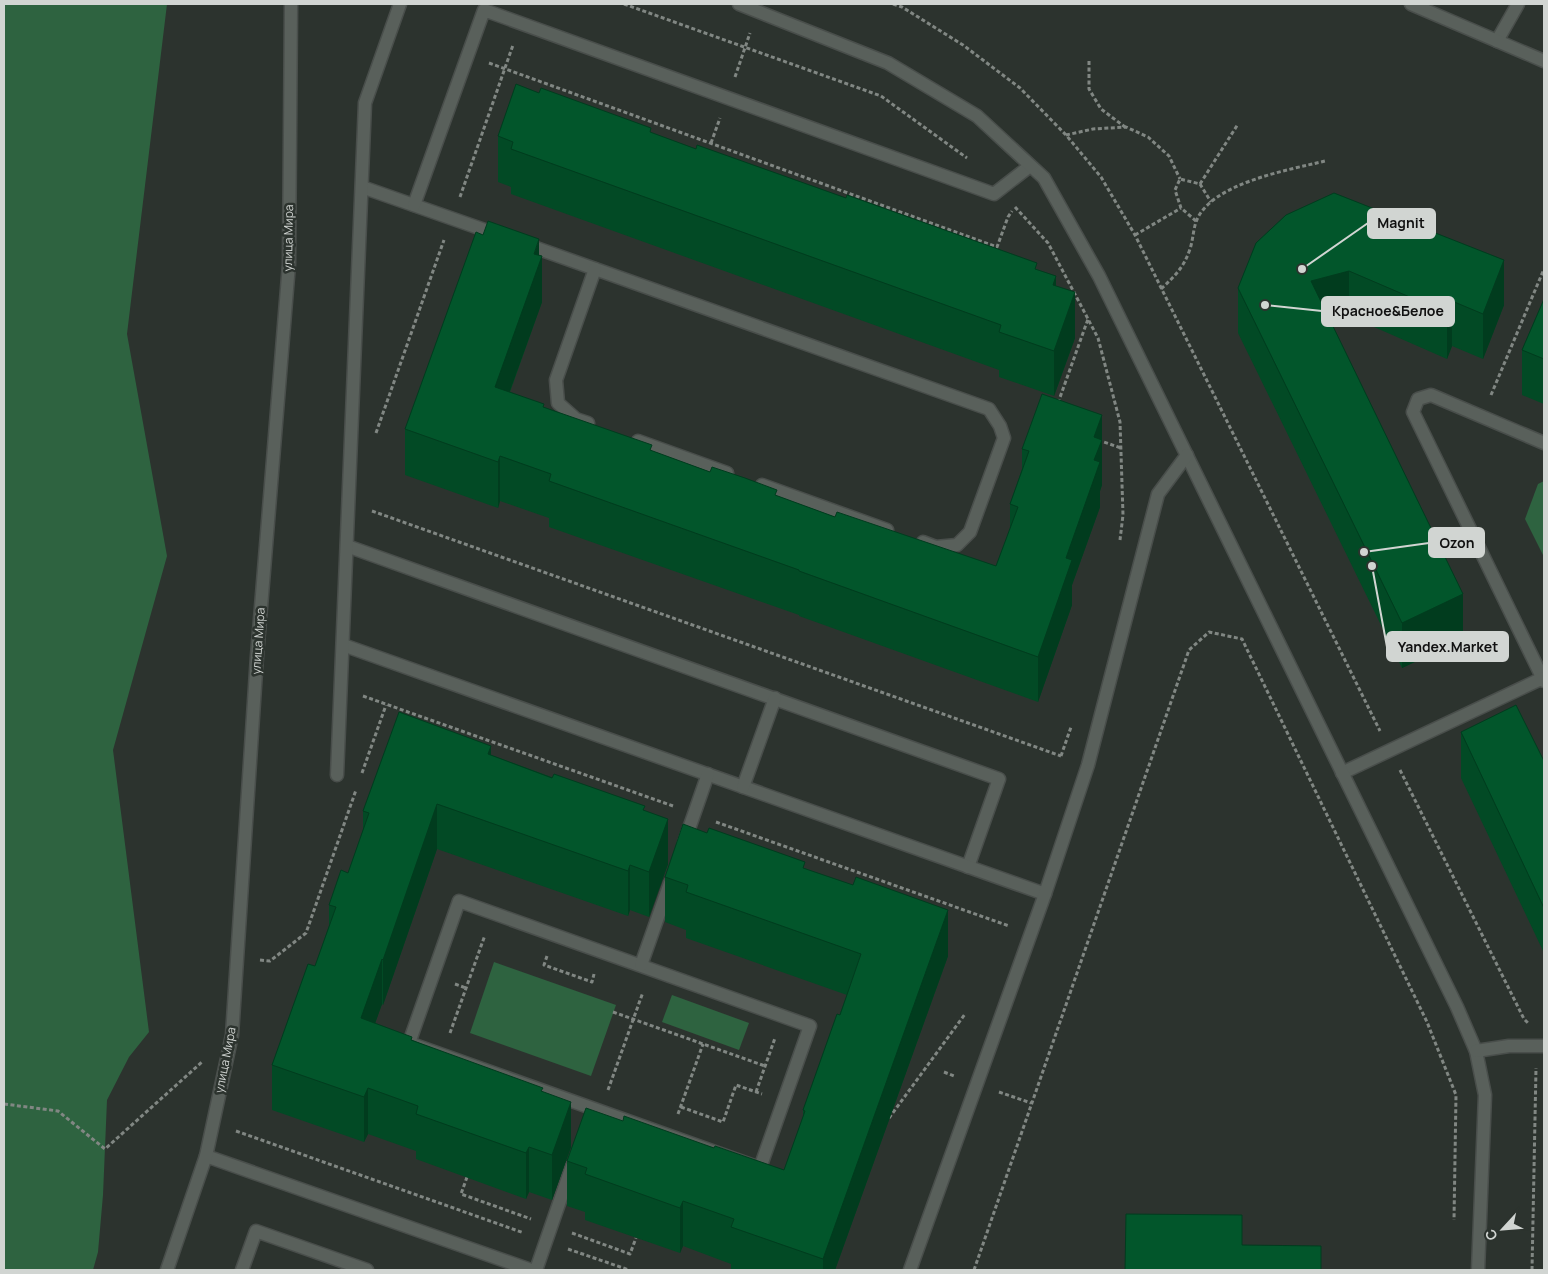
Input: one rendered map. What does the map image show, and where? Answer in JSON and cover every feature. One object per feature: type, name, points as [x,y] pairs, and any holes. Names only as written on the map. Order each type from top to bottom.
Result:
[{"type":"street","name":"улица Мира","points":[[167,1270],[206,1156],[232,1035],[257,656],[288,264],[291,4]]},
{"type":"street","points":[[337,775],[365,103],[400,4]]},
{"type":"street","points":[[740,4],[888,63],[977,116],[1044,178],[1099,276],[1457,1007],[1476,1051],[1485,1095],[1478,1270]]},
{"type":"street","points":[[1411,4],[1544,61]]},
{"type":"street","points":[[1497,41],[1518,4]]},
{"type":"street","points":[[414,206],[484,7],[520,24],[994,194],[1030,166]]},
{"type":"street","points":[[362,187],[990,409],[1000,426],[1004,438],[970,532],[958,546],[936,547],[622,435]]},
{"type":"street","points":[[595,269],[556,380],[558,403],[576,419],[604,429]]},
{"type":"street","points":[[1342,773],[1544,679],[1413,412],[1418,399],[1432,395],[1544,443]]},
{"type":"street","points":[[910,1270],[1045,894],[1088,765],[1158,494],[1186,455]]},
{"type":"street","points":[[347,546],[999,778],[968,867]]},
{"type":"street","points":[[343,645],[1045,894]]},
{"type":"street","points":[[743,787],[775,698]]},
{"type":"street","points":[[679,857],[708,774]]},
{"type":"street","points":[[646,967],[673,875]]},
{"type":"street","points":[[459,901],[492,913],[810,1026],[760,1168],[595,1112],[409,1043],[459,901]]},
{"type":"street","points":[[1476,1051],[1509,1046],[1544,1046]]},
{"type":"street","points":[[536,1270],[578,1152]]},
{"type":"street","points":[[206,1156],[531,1270]]},
{"type":"street","points":[[242,1270],[256,1231],[367,1270]]},
{"type":"path","points":[[624,4],[881,96],[970,160]]},
{"type":"path","points":[[893,4],[902,7],[963,45],[1020,88],[1066,135],[1101,177],[1135,236],[1524,1019],[1530,1025]]},
{"type":"path","points":[[374,440],[520,24]]},
{"type":"path","points":[[468,56],[997,246],[1008,217],[1016,207]]},
{"type":"path","points":[[1089,61],[1089,89],[1101,109],[1126,127],[1148,137],[1169,156],[1180,179]]},
{"type":"path","points":[[1200,184],[1238,124]]},
{"type":"path","points":[[1066,135],[1092,129],[1126,127]]},
{"type":"path","points":[[1161,289],[1179,272],[1190,248],[1196,221],[1211,202],[1229,190],[1258,178],[1325,161]]},
{"type":"path","points":[[1180,179],[1200,184],[1211,202]]},
{"type":"path","points":[[1180,179],[1175,190],[1181,208],[1196,221]]},
{"type":"path","points":[[1000,189],[1048,242],[1098,338],[1120,422],[1123,515],[1119,543]]},
{"type":"path","points":[[1135,236],[1181,208]]},
{"type":"path","points":[[1482,416],[1544,269]]},
{"type":"path","points":[[1057,406],[1088,318]]},
{"type":"path","points":[[1095,439],[1121,448]]},
{"type":"path","points":[[349,503],[1088,765]]},
{"type":"path","points":[[974,1270],[1189,650],[1209,632],[1242,639],[1427,1022],[1456,1095],[1454,1222]]},
{"type":"path","points":[[360,778],[386,705]]},
{"type":"path","points":[[1061,756],[1074,719]]},
{"type":"path","points":[[237,960],[270,961],[306,933],[357,787]]},
{"type":"path","points":[[442,1055],[492,913]]},
{"type":"path","points":[[595,1112],[633,1020],[646,967]]},
{"type":"path","points":[[613,1012],[765,1066]]},
{"type":"path","points":[[890,1118],[965,1014]]},
{"type":"path","points":[[756,1092],[783,1016]]},
{"type":"path","points":[[4,1104],[58,1111],[106,1149],[232,1035]]},
{"type":"path","points":[[670,1136],[703,1044]]},
{"type":"path","points":[[1532,1270],[1536,1066]]},
{"type":"path","points":[[681,1107],[723,1122],[736,1085],[783,1102]]},
{"type":"path","points":[[992,1089],[1031,1103]]},
{"type":"path","points":[[212,1122],[628,1270]]},
{"type":"green space","points":[[4,4],[167,4],[127,334],[167,556],[113,750],[149,1032],[129,1057],[107,1100],[103,1195],[98,1252],[93,1270],[4,1270]]},
{"type":"green space","points":[[1544,481],[1544,557],[1525,519],[1538,484]]},
{"type":"green space","points":[[494,962],[616,1005],[591,1076],[470,1033]]},
{"type":"green space","points":[[672,995],[749,1023],[739,1050],[662,1022]]},
{"type":"building","points":[[516,84],[539,93],[541,88],[651,128],[650,132],[696,149],[697,145],[846,198],[847,195],[1037,263],[1035,269],[1056,276],[1053,285],[1075,292],[1054,351],[999,332],[1001,325],[511,149],[513,142],[498,136]]},
{"type":"building","points":[[1334,193],[1504,260],[1483,314],[1452,301],[1447,313],[1349,271],[1311,281],[1463,594],[1402,623],[1238,288],[1256,243],[1286,215]]},
{"type":"building","points":[[488,221],[539,239],[534,254],[542,256],[495,387],[544,404],[543,407],[652,445],[650,450],[710,472],[712,467],[777,490],[775,495],[835,517],[837,512],[996,566],[1018,507],[1010,504],[1029,451],[1022,449],[1042,394],[1102,415],[1094,437],[1102,440],[1094,460],[1100,462],[1066,558],[1072,560],[1038,657],[549,481],[551,474],[500,456],[498,462],[405,429],[476,232],[483,235]]},
{"type":"building","points":[[1544,299],[1544,359],[1522,350]]},
{"type":"building","points":[[1516,705],[1544,761],[1544,908],[1461,732]]},
{"type":"building","points":[[399,712],[491,746],[488,754],[552,778],[554,774],[645,806],[643,810],[668,819],[649,872],[630,865],[628,871],[437,804],[361,1018],[412,1037],[411,1040],[543,1088],[541,1091],[571,1102],[552,1155],[529,1147],[526,1153],[416,1114],[418,1106],[368,1088],[364,1097],[272,1065],[308,964],[315,966],[336,907],[329,905],[341,870],[348,873],[369,813],[363,811]]},
{"type":"building","points":[[683,824],[707,833],[709,828],[805,862],[803,868],[853,885],[856,877],[948,910],[823,1259],[731,1227],[734,1219],[683,1201],[680,1208],[585,1174],[587,1168],[567,1161],[586,1108],[623,1121],[624,1116],[714,1148],[715,1146],[784,1170],[837,1014],[840,1015],[861,954],[686,892],[688,885],[665,877]]},
{"type":"building","points":[[1126,1214],[1242,1215],[1242,1245],[1321,1246],[1321,1270],[1125,1270]]},
{"type":"place","name":"Magnit","points":[[1302,269]]},
{"type":"place","name":"Красное&Белое","points":[[1265,305]]},
{"type":"place","name":"Ozon","points":[[1364,552]]},
{"type":"place","name":"Yandex.Market","points":[[1372,566]]}]
